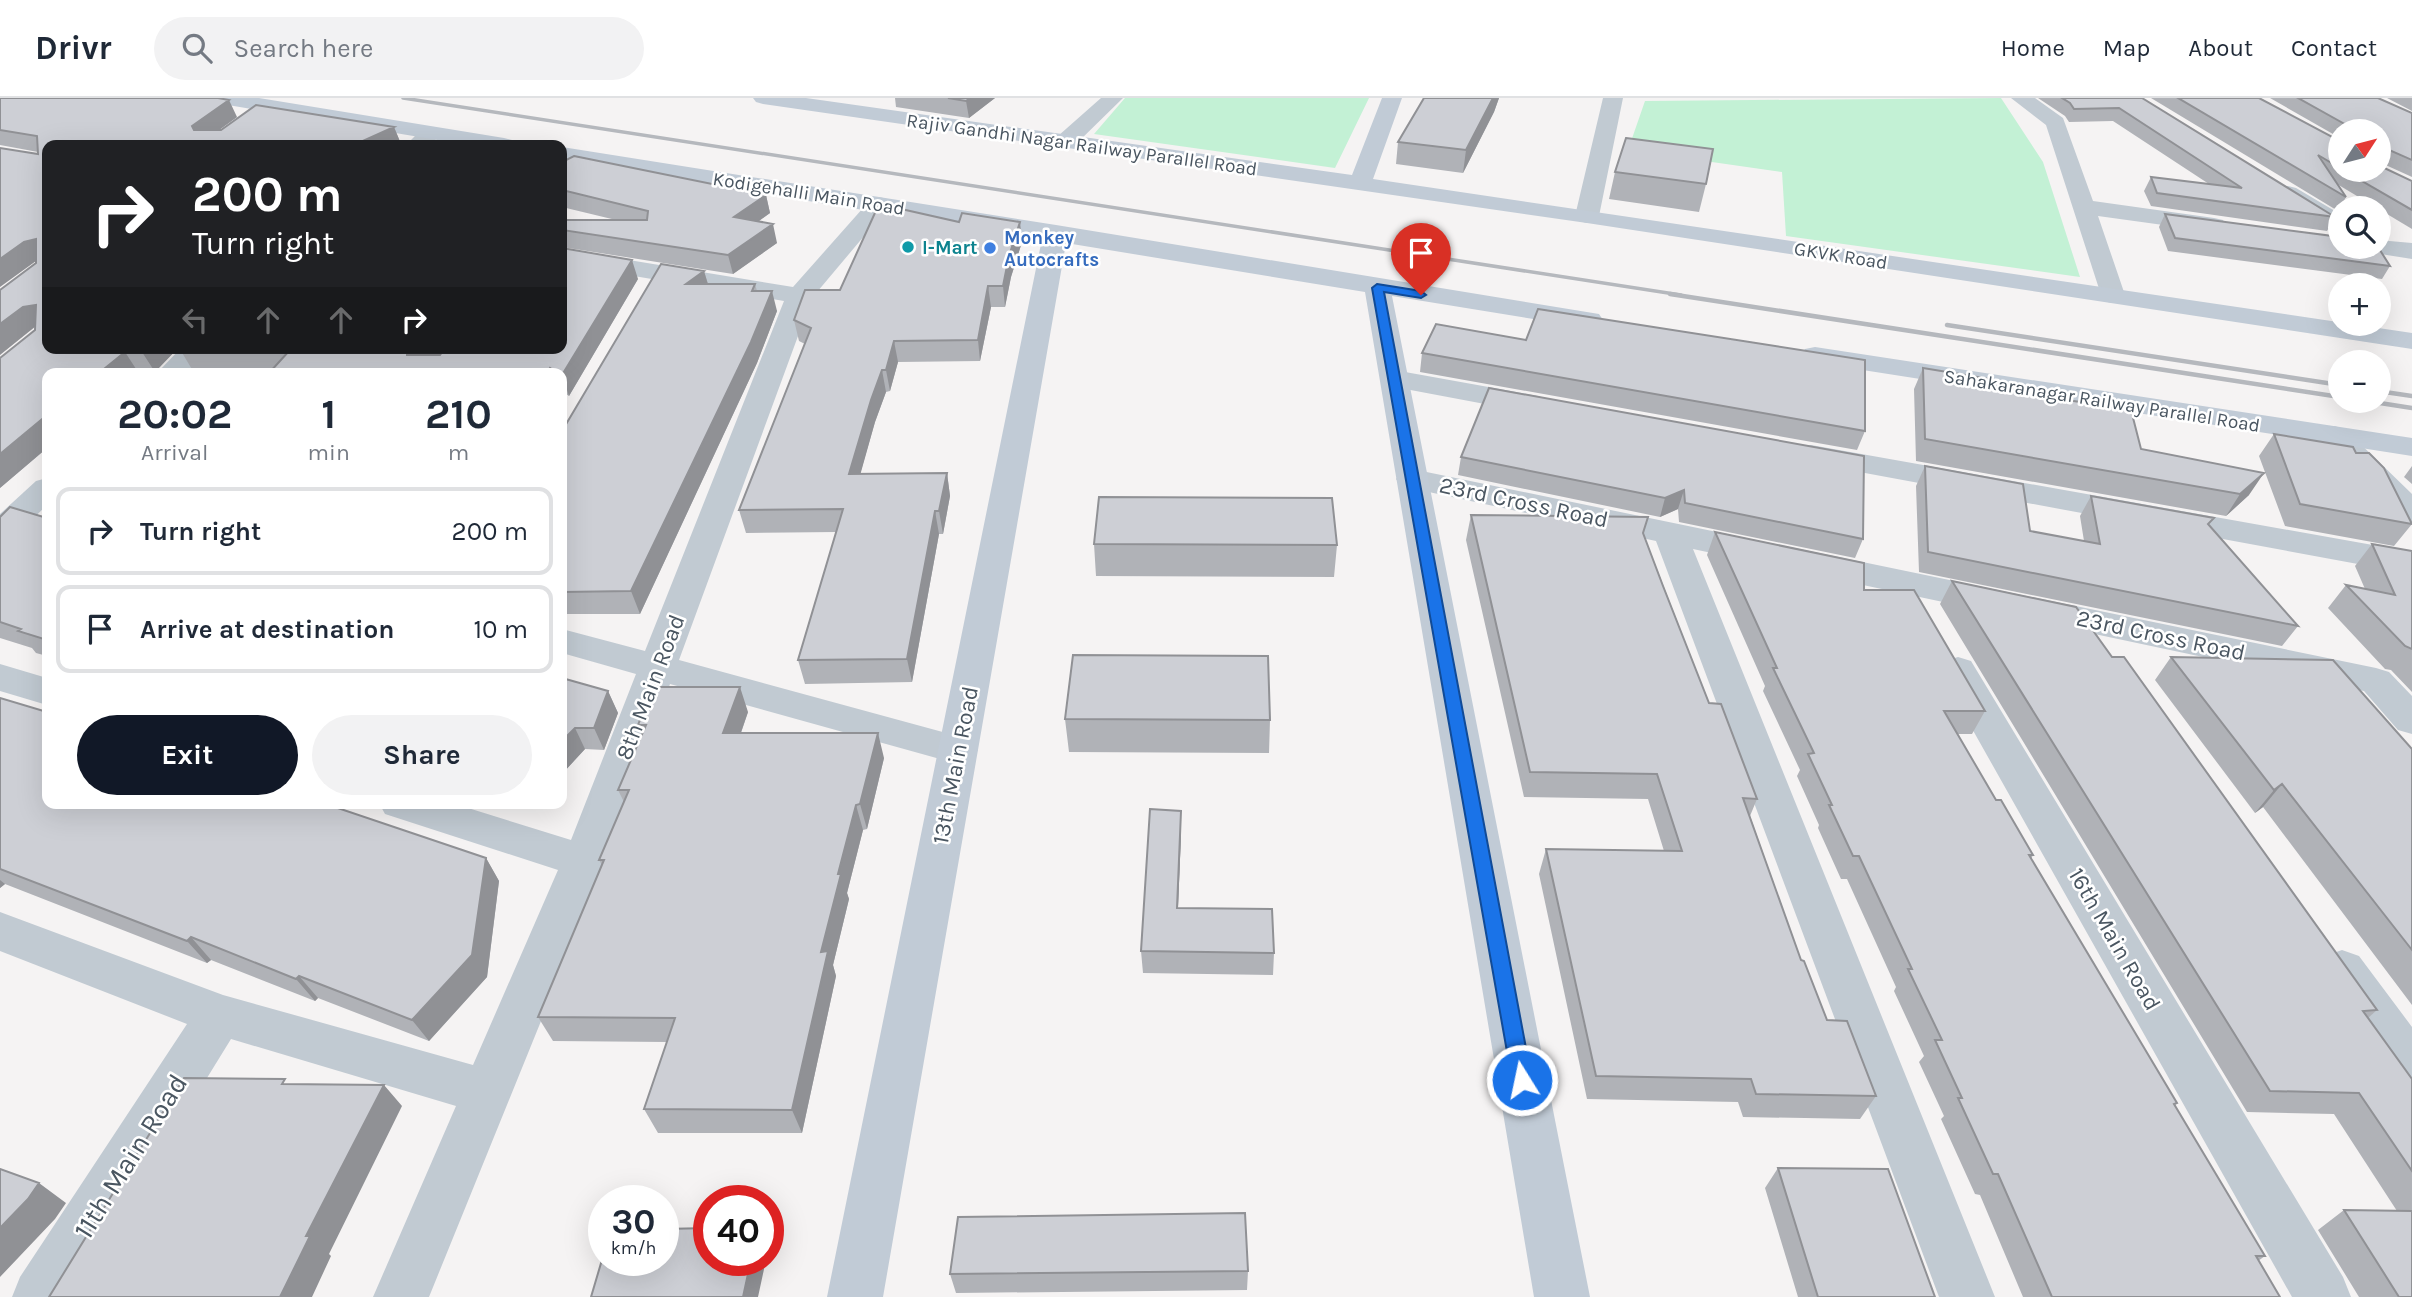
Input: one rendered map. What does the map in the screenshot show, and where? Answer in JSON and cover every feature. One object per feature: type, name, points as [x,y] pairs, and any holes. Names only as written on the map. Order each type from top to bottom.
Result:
[{"type":"street","points":[[222,98],[423,139]]},
{"type":"street","name":"Rajiv Gandhi Nagar Railway Parallel Road","points":[[762,98],[1360,184]]},
{"type":"street","points":[[1066,141],[1113,98]]},
{"type":"street","points":[[1360,184],[1392,98]]},
{"type":"street","points":[[1587,216],[1613,98]]},
{"type":"street","points":[[2021,98],[2056,122],[2112,295]]},
{"type":"street","points":[[247,121],[270,106]]},
{"type":"street","name":"Kodigehalli Main Road","points":[[567,155],[1056,232],[1377,288]]},
{"type":"street","points":[[2270,183],[2328,218]]},
{"type":"street","name":"GKVK Road","points":[[1360,184],[2412,341]]},
{"type":"street","points":[[567,258],[651,284],[799,296],[879,204]]},
{"type":"street","points":[[2084,207],[2232,227]]},
{"type":"street","name":"13th Main Road","points":[[855,1297],[1056,232]]},
{"type":"street","points":[[2313,238],[2328,240]]},
{"type":"street","points":[[2391,249],[2412,251]]},
{"type":"street","points":[[1562,1297],[1377,288],[1616,325]]},
{"type":"street","name":"8th Main Road","points":[[401,1297],[584,861],[799,296]]},
{"type":"street","name":"Sahakaranagar Railway Parallel Road","points":[[1782,350],[2412,447]]},
{"type":"street","points":[[177,368],[192,354]]},
{"type":"street","points":[[1394,379],[1573,411]]},
{"type":"street","points":[[2334,435],[2412,512]]},
{"type":"street","points":[[1779,449],[2412,563]]},
{"type":"street","name":"23rd Cross Road","points":[[1412,479],[2376,681],[2412,720]]},
{"type":"street","points":[[0,532],[42,499]]},
{"type":"street","points":[[1670,532],[1967,1297]]},
{"type":"street","name":"16th Main Road","points":[[1906,581],[2323,1297]]},
{"type":"street","points":[[2088,620],[2121,664]]},
{"type":"street","points":[[567,642],[958,750]]},
{"type":"street","points":[[0,677],[42,690]]},
{"type":"street","points":[[419,809],[584,861]]},
{"type":"street","points":[[0,931],[220,1015],[487,1092]]},
{"type":"street","points":[[2323,943],[2412,1066]]},
{"type":"street","name":"11th Main Road","points":[[40,1297],[220,1015]]},
{"type":"green space","points":[[1125,98],[1369,98],[1335,168],[1094,134]]},
{"type":"green space","points":[[2001,98],[2043,162],[2080,277],[1786,236],[1782,172],[1628,150],[1645,101]]},
{"type":"building","points":[[0,98],[229,100],[192,126],[194,130],[221,130],[256,105],[394,127],[365,140],[42,140],[42,354],[123,354],[105,368],[42,368],[42,419],[0,454],[0,358],[35,330],[36,305],[23,307],[0,324],[0,290],[36,263],[36,239],[24,242],[0,259],[0,148],[38,154],[37,136],[0,130]]},
{"type":"building","points":[[948,98],[970,98],[966,101]]},
{"type":"building","points":[[1424,98],[1493,98],[1466,150],[1398,142]]},
{"type":"building","points":[[2062,98],[2142,98],[2328,213],[2328,216],[2157,193],[2151,177],[2242,188],[2119,108],[2074,109]]},
{"type":"building","points":[[2178,98],[2259,98],[2328,135],[2328,161],[2318,155],[2328,170],[2328,182],[2336,182],[2344,196]]},
{"type":"building","points":[[2298,98],[2378,98],[2412,113],[2412,160],[2391,151],[2391,119],[2336,119]]},
{"type":"building","points":[[1626,138],[1713,149],[1706,184],[1615,172]]},
{"type":"building","points":[[574,156],[766,195],[734,217],[773,224],[728,255],[567,231],[567,220],[647,220],[648,211],[567,191],[567,160]]},
{"type":"building","points":[[2391,171],[2412,181],[2412,210],[2364,182],[2391,182]]},
{"type":"building","points":[[879,204],[959,222],[962,213],[1020,222],[1003,286],[988,286],[978,340],[894,341],[886,370],[882,370],[871,400],[849,474],[947,473],[939,511],[935,511],[907,659],[798,660],[843,509],[739,510],[811,328],[794,320],[805,290],[840,290]]},
{"type":"building","points":[[2165,214],[2328,235],[2328,258],[2175,238]]},
{"type":"building","points":[[567,249],[632,260],[566,368],[274,368],[286,354],[567,354]]},
{"type":"building","points":[[2336,259],[2386,259],[2390,266]]},
{"type":"building","points":[[661,264],[704,271],[686,284],[755,284],[752,291],[772,291],[751,342],[631,591],[567,592],[567,423]]},
{"type":"building","points":[[1538,309],[1865,360],[1865,431],[1422,353],[1436,324],[1526,340]]},
{"type":"building","points":[[1923,368],[1990,379],[1991,388],[2131,410],[2141,449],[2264,473],[2240,494],[1925,439]]},
{"type":"building","points":[[1489,388],[1864,456],[1863,539],[1685,503],[1684,490],[1665,498],[1461,457]]},
{"type":"building","points":[[2274,434],[2353,447],[2356,453],[2369,453],[2384,468],[2412,524],[2300,504]]},
{"type":"building","points":[[1925,466],[2023,484],[2030,531],[2100,544],[2091,496],[2214,518],[2208,524],[2298,626],[1928,552]]},
{"type":"building","points":[[1099,497],[1332,498],[1337,545],[1094,544]]},
{"type":"building","points":[[10,507],[42,517],[42,638],[0,622],[0,517]]},
{"type":"building","points":[[1471,515],[1648,517],[1643,533],[1663,586],[1709,703],[1721,704],[1757,799],[1743,798],[1801,960],[1804,961],[1827,1020],[1847,1021],[1876,1096],[1756,1094],[1751,1079],[1596,1076],[1546,849],[1682,851],[1657,774],[1530,772]]},
{"type":"building","points":[[1715,532],[1864,563],[1864,590],[1914,590],[1985,711],[1944,711],[1996,800],[2001,800],[2033,855],[2029,855],[2265,1256],[2256,1256],[2280,1297],[2052,1297],[1998,1174],[1993,1174],[1958,1098],[1962,1098],[1935,1040],[1942,1040],[1908,969],[1912,969],[1859,856],[1853,856],[1829,805],[1832,805],[1808,754],[1814,753],[1773,668],[1777,668]]},
{"type":"building","points":[[2372,544],[2412,551],[2412,649],[2405,646],[2346,585],[2395,595]]},
{"type":"building","points":[[1952,581],[2076,607],[2112,657],[2124,657],[2377,1010],[2363,1011],[2412,1079],[2412,1171],[2359,1093],[2270,1091]]},
{"type":"building","points":[[1073,655],[1268,656],[1270,720],[1065,719]]},
{"type":"building","points":[[2171,657],[2333,660],[2412,749],[2412,950],[2282,784],[2274,790]]},
{"type":"building","points":[[567,679],[608,691],[594,728],[575,728],[567,736]]},
{"type":"building","points":[[653,687],[740,687],[723,733],[878,733],[838,874],[841,874],[821,952],[828,951],[792,1110],[644,1109],[675,1018],[538,1017],[604,860],[599,860],[629,790],[618,790],[646,725],[638,725]]},
{"type":"building","points":[[0,698],[42,711],[42,809],[341,809],[486,858],[472,955],[412,1020],[299,976],[296,979],[191,937],[187,941],[0,869]]},
{"type":"building","points":[[1150,809],[1181,811],[1177,908],[1272,909],[1274,953],[1141,951]]},
{"type":"building","points":[[184,1078],[285,1079],[282,1084],[384,1085],[306,1236],[310,1236],[280,1297],[49,1297]]},
{"type":"building","points":[[1778,1168],[1888,1169],[1935,1297],[1818,1297]]},
{"type":"building","points":[[0,1169],[39,1183],[28,1199],[0,1228]]},
{"type":"building","points":[[2344,1210],[2412,1211],[2412,1297],[2399,1297]]},
{"type":"building","points":[[1245,1213],[1248,1271],[950,1274],[958,1217]]},
{"type":"building","points":[[693,1228],[693,1276],[748,1276],[743,1297],[591,1297],[597,1276],[679,1276],[679,1229]]},
{"type":"railway","points":[[403,98],[1681,295]]},
{"type":"railway","points":[[1670,294],[2328,395]]},
{"type":"railway","points":[[1947,325],[2328,383]]},
{"type":"railway","points":[[2391,393],[2412,396]]},
{"type":"railway","points":[[2391,405],[2412,408]]},
{"type":"place","name":"I-Mart","points":[[908,247]]},
{"type":"place","name":"Monkey Autocrafts","points":[[990,248]]},
{"type":"route","points":[[1421,295],[1377,288],[1522,1080]]}]
